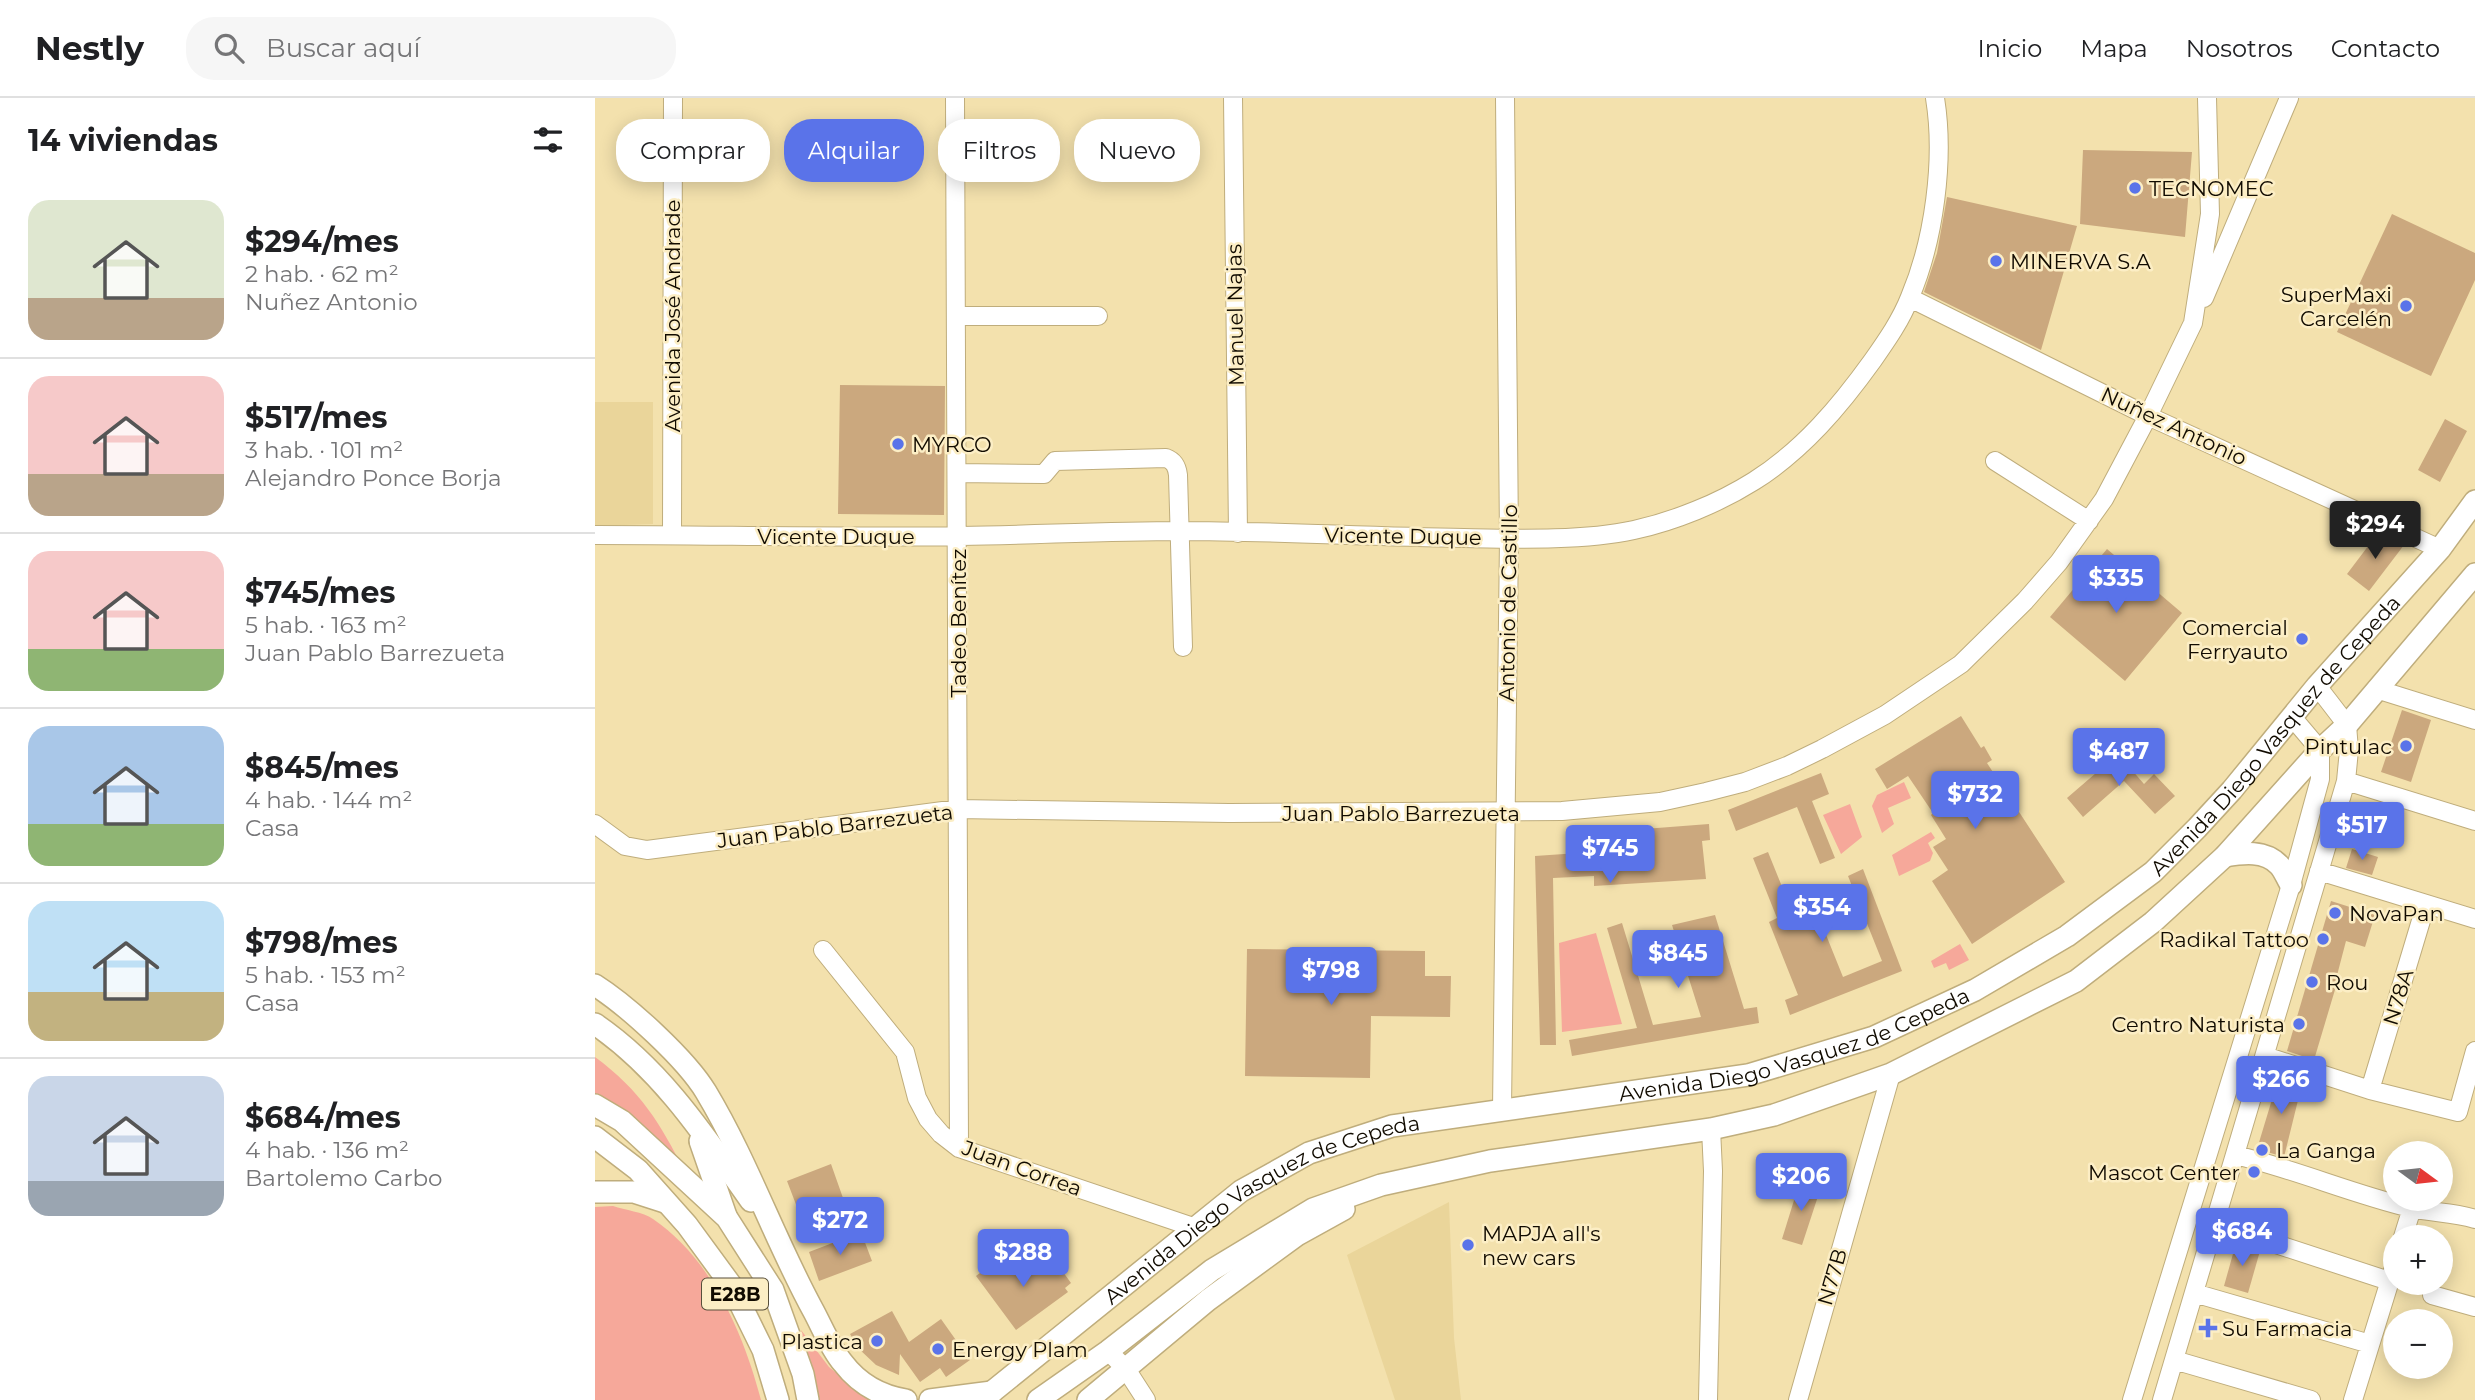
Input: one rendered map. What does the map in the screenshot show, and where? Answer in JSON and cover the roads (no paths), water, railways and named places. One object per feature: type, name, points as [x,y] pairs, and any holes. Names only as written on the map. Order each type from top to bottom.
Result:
[{"type":"main road","name":"Avenida Diego Vasquez de Cepeda","points":[[987,1396],[1241,1191],[1309,1153],[1375,1130],[1748,1074],[1874,1037],[1975,990],[2067,936],[2153,872],[2223,800],[2317,686],[2440,549],[2475,501]]},
{"type":"main road","name":"Avenida Diego Vasquez de Cepeda","points":[[1038,1400],[1108,1351],[1212,1270],[1313,1209],[1381,1185],[1490,1161],[1711,1129],[1774,1115],[1891,1074],[2076,981],[2153,922],[2224,856],[2347,724],[2475,573]]},
{"type":"main road","points":[[2224,856],[2246,853],[2265,856],[2279,865],[2291,885]]},
{"type":"main road","points":[[595,985],[629,1010],[704,1089],[747,1169],[788,1265],[842,1363],[882,1395],[906,1400]]},
{"type":"main road","points":[[595,1024],[656,1076],[691,1116],[776,1237]]},
{"type":"main road","points":[[595,1105],[608,1111],[630,1128],[726,1218]]},
{"type":"main road","points":[[691,1116],[726,1218]]},
{"type":"main road","points":[[595,1137],[638,1170],[666,1203]]},
{"type":"main road","points":[[1088,1400],[1208,1300],[1269,1255],[1297,1235],[1381,1185]]},
{"type":"main road","points":[[595,1192],[634,1192],[666,1203]]},
{"type":"main road","name":"E28B","points":[[666,1203],[687,1225],[731,1285],[763,1350],[778,1400]]},
{"type":"main road","name":"E28B","points":[[726,1218],[773,1290],[803,1374],[808,1400]]},
{"type":"main road","points":[[930,1400],[987,1396]]},
{"type":"street","name":"Avenida José Andrade","points":[[671,535],[673,98]]},
{"type":"street","name":"Tadeo Benítez","points":[[955,98],[959,1148]]},
{"type":"street","name":"Manuel Najas","points":[[1233,98],[1238,533]]},
{"type":"street","name":"Antonio de Castillo","points":[[1502,1109],[1509,539],[1504,98]]},
{"type":"street","name":"Vicente Duque","points":[[595,535],[958,536],[1181,531],[1509,539],[1631,531],[1695,510],[1754,481],[1807,438],[1844,400],[1893,332],[1910,298],[1924,255],[1935,194],[1939,151],[1935,98]]},
{"type":"street","name":"Juan Pablo Barrezueta","points":[[595,824],[625,846],[647,849],[957,809],[1229,813],[1562,811],[1660,803],[1745,782],[1822,750],[1885,715],[1961,664],[2025,601],[2059,562],[2089,521],[2119,471],[2193,323],[2210,214],[2207,98]]},
{"type":"street","points":[[2193,323],[2290,98]]},
{"type":"street","name":"Nuñez Antonio","points":[[1910,298],[2148,416],[2440,549]]},
{"type":"street","points":[[957,316],[1098,316]]},
{"type":"street","points":[[958,473],[1044,474],[1055,461],[1166,458],[1175,464],[1181,531],[1183,648]]},
{"type":"street","points":[[1995,461],[2089,521]]},
{"type":"street","points":[[2162,1400],[2346,781],[2349,750],[2347,724],[2317,686]]},
{"type":"street","points":[[2376,689],[2475,720]]},
{"type":"street","points":[[2132,1400],[2291,885],[2320,779],[2320,750],[2292,717]]},
{"type":"street","points":[[2346,781],[2475,821]]},
{"type":"street","points":[[2319,871],[2475,919]]},
{"type":"street","name":"N78A","points":[[2370,1090],[2426,904]]},
{"type":"street","name":"Juan Correa","points":[[823,950],[905,1052],[917,1098],[928,1119],[959,1148],[1196,1228]]},
{"type":"street","points":[[2265,1056],[2370,1090],[2458,1112],[2475,1051]]},
{"type":"street","name":"N77B","points":[[1798,1400],[1891,1074]]},
{"type":"street","points":[[1708,1400],[1713,1171],[1711,1129]]},
{"type":"street","points":[[2235,1155],[2383,1199]]},
{"type":"street","points":[[2436,1211],[2475,1219]]},
{"type":"street","points":[[2214,1224],[2383,1279]]},
{"type":"street","points":[[2194,1293],[2370,1344]]},
{"type":"street","points":[[2353,1400],[2385,1295]]},
{"type":"street","points":[[2432,1295],[2475,1307]]},
{"type":"street","points":[[1108,1351],[1126,1369],[1146,1400]]},
{"type":"street","points":[[2174,1360],[2311,1400]]},
{"type":"place","name":"TECNOMEC","points":[[2135,188]]},
{"type":"place","name":"MINERVA S.A","points":[[1996,261]]},
{"type":"place","name":"SuperMaxi Carcelén","points":[[2406,306]]},
{"type":"place","name":"MYRCO","points":[[898,444]]},
{"type":"place","name":"Comercial Ferryauto","points":[[2302,639]]},
{"type":"place","name":"Pintulac","points":[[2406,746]]},
{"type":"place","name":"NovaPan","points":[[2335,913]]},
{"type":"place","name":"Radikal Tattoo","points":[[2323,939]]},
{"type":"place","name":"Rou","points":[[2312,982]]},
{"type":"place","name":"Centro Naturista","points":[[2299,1024]]},
{"type":"place","name":"La Ganga","points":[[2262,1150]]},
{"type":"place","name":"Mascot Center","points":[[2254,1172]]},
{"type":"place","name":"MAPJA all's new cars","points":[[1468,1245]]},
{"type":"place","name":"Su Farmacia","points":[[2208,1328]]},
{"type":"place","name":"Plastica","points":[[877,1341]]},
{"type":"place","name":"Energy Plam","points":[[938,1349]]}]
